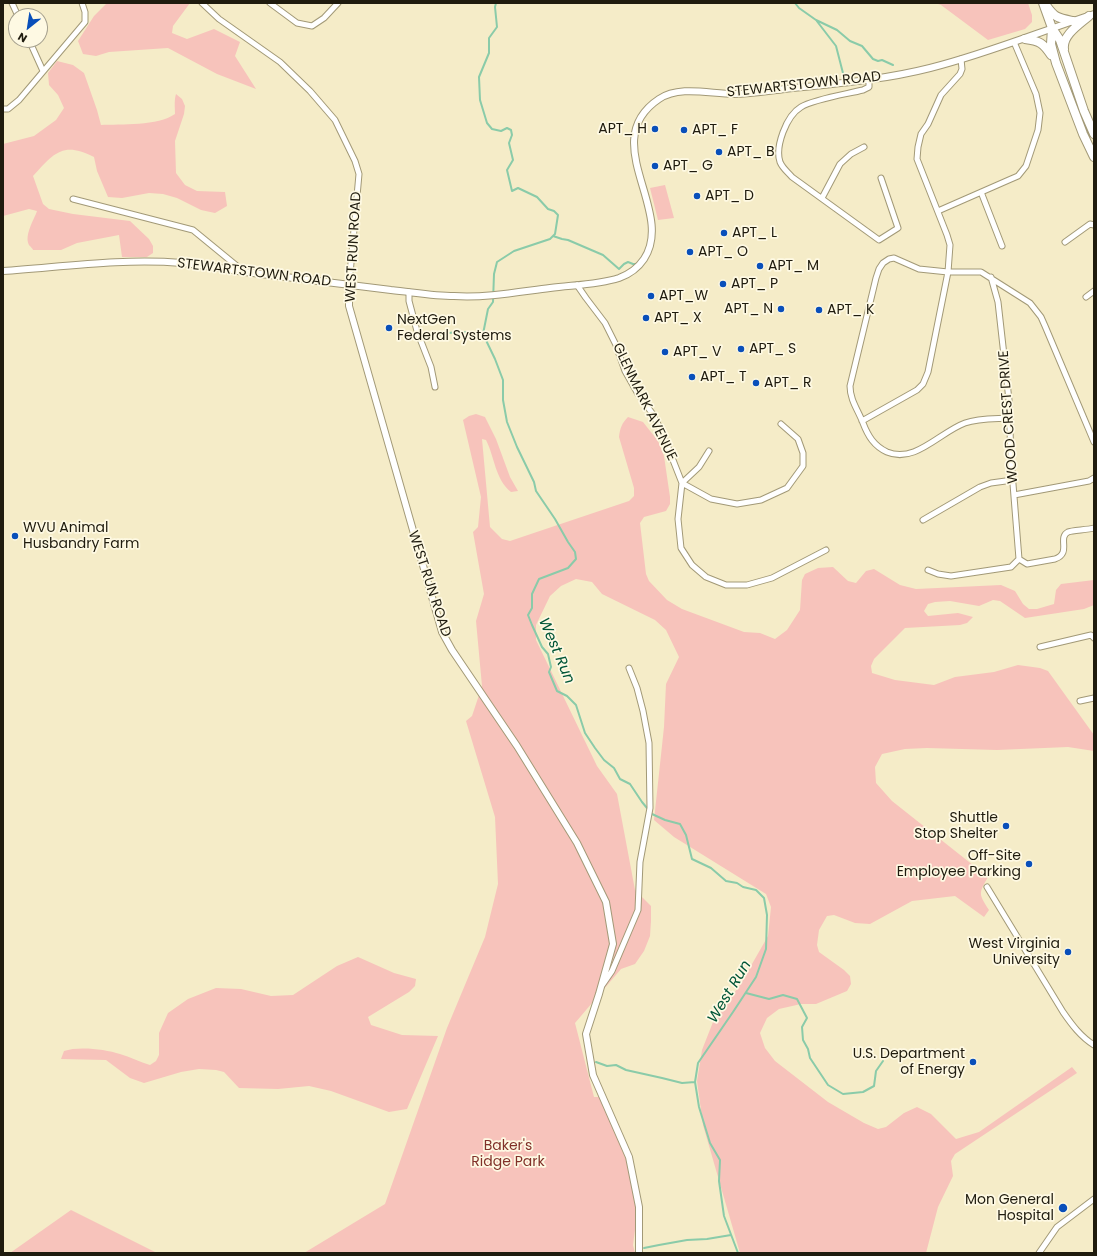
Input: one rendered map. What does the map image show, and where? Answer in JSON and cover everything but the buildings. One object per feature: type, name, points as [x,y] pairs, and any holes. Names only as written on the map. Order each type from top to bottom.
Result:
[{"type":"main road","points":[[1044,3],[1057,18],[1073,21]]},
{"type":"main road","points":[[1044,3],[1052,28],[1060,40],[1084,111],[1094,134]]},
{"type":"main road","points":[[1066,59],[1063,46],[1066,38],[1092,15]]},
{"type":"main road","points":[[1052,28],[1050,44],[1056,63],[1094,157]]},
{"type":"main road","points":[[1025,39],[1037,41],[1044,45],[1056,63]]},
{"type":"street","points":[[3,109],[8,109],[19,100],[85,22],[85,12],[82,3]]},
{"type":"street","name":"WEST RUN ROAD","points":[[202,3],[219,19],[280,62],[310,91],[335,120],[355,161],[359,174],[352,244],[349,306],[442,632],[452,650],[517,746],[577,843],[606,902],[613,944],[586,1034],[593,1075],[629,1157],[639,1207],[639,1253]]},
{"type":"street","points":[[270,3],[297,24],[312,26],[324,18],[338,3]]},
{"type":"street","name":"STEWARTSTOWN ROAD","points":[[3,271],[102,263],[154,261],[182,263],[328,283],[455,296],[482,296],[596,283],[623,276],[634,270],[642,262],[651,244],[652,229],[635,152],[635,133],[645,111],[660,98],[669,94],[687,91],[743,94],[907,74],[1025,39],[1052,28],[1092,15]]},
{"type":"street","points":[[938,211],[1011,180],[1022,171],[1030,157],[1038,130],[1040,113],[1036,94],[1014,42]]},
{"type":"street","points":[[32,48],[42,71]]},
{"type":"street","points":[[862,421],[917,390],[923,384],[928,372],[948,272],[950,245],[917,159],[918,146],[921,134],[928,124],[941,95],[960,74],[962,69],[961,59]]},
{"type":"street","points":[[870,79],[869,87],[863,90],[813,102],[800,108],[794,113],[783,133],[779,147],[780,161],[782,166],[792,176],[878,240],[898,228],[882,178]]},
{"type":"street","points":[[822,198],[840,164],[851,154],[864,147]]},
{"type":"street","points":[[981,192],[1002,246]]},
{"type":"street","points":[[73,199],[193,230],[243,271]]},
{"type":"street","points":[[1065,242],[1090,224],[1094,224]]},
{"type":"street","points":[[1010,418],[982,420],[964,424],[919,450],[902,456],[881,450],[873,442],[867,434],[852,401],[850,386],[876,278],[883,263],[894,258],[919,270],[981,272],[1030,303],[1041,318],[1094,442]]},
{"type":"street","name":"WOOD CREST DRIVE","points":[[991,277],[999,308],[1010,418],[1011,459],[1019,559]]},
{"type":"street","name":"GLENMARK AVENUE","points":[[578,284],[586,298],[605,323],[616,345],[625,371],[662,432],[682,483]]},
{"type":"street","points":[[1086,297],[1094,291]]},
{"type":"street","points":[[409,292],[417,331],[431,367],[436,388]]},
{"type":"street","points":[[682,483],[711,499],[737,504],[761,500],[787,488],[803,466],[803,453],[798,439],[781,424]]},
{"type":"street","points":[[710,451],[700,467],[682,483],[678,519],[681,548],[692,565],[706,577],[726,586],[747,585],[772,578],[826,550]]},
{"type":"street","points":[[1014,495],[1089,481],[1094,478]]},
{"type":"street","points":[[923,520],[980,487],[990,483],[1013,480]]},
{"type":"street","points":[[928,570],[938,574],[952,576],[1011,567],[1019,559],[1026,564],[1059,557],[1064,550],[1063,539],[1068,532],[1094,528]]},
{"type":"street","points":[[1040,647],[1091,635],[1094,638]]},
{"type":"street","points":[[600,988],[612,971],[638,910],[640,862],[650,808],[649,743],[637,688],[629,668]]},
{"type":"street","points":[[1080,701],[1094,698]]},
{"type":"street","points":[[987,887],[1063,1012],[1079,1033],[1094,1045]]},
{"type":"street","points":[[1039,1253],[1057,1227],[1094,1198]]},
{"type":"green space","points":[[107,3],[190,3],[173,26],[172,33],[187,39],[214,29],[240,42],[235,56],[256,89],[217,74],[168,48],[109,52],[96,56],[83,54],[78,41],[94,16]]},
{"type":"green space","points":[[935,3],[1028,3],[1032,15],[1032,22],[1025,29],[988,40],[941,5]]},
{"type":"green space","points":[[57,61],[73,65],[84,73],[101,125],[139,124],[159,121],[175,114],[176,94],[182,99],[185,106],[184,114],[175,141],[176,173],[185,185],[197,191],[225,192],[227,206],[215,213],[201,210],[177,198],[163,194],[149,193],[122,198],[108,197],[97,171],[94,157],[83,152],[67,150],[53,156],[33,176],[43,204],[49,209],[73,214],[130,221],[149,239],[153,246],[153,253],[147,257],[122,257],[119,235],[77,243],[61,250],[33,250],[29,245],[28,237],[37,211],[29,209],[3,216],[3,144],[34,136],[56,120],[64,108],[58,95],[49,85],[48,73]]},
{"type":"green space","points":[[665,185],[674,218],[658,220],[650,188]]},
{"type":"green space","name":"Baker's Ridge Park","points":[[476,414],[485,417],[496,439],[510,477],[518,491],[511,492],[506,487],[498,475],[486,440],[482,439],[490,527],[502,539],[510,541],[629,501],[634,496],[634,488],[619,434],[628,417],[643,422],[658,441],[664,456],[670,497],[670,504],[666,511],[644,517],[640,523],[646,574],[649,581],[667,600],[682,609],[744,632],[760,633],[775,639],[787,630],[800,610],[802,580],[805,574],[818,568],[833,567],[848,581],[856,583],[866,571],[874,569],[900,585],[916,589],[1001,585],[1015,591],[1023,604],[1029,609],[1037,609],[1054,604],[1056,590],[1061,584],[1094,580],[1094,605],[1084,609],[1025,618],[1000,601],[993,600],[979,606],[950,601],[928,604],[924,611],[928,616],[958,613],[973,617],[967,623],[960,625],[905,628],[874,659],[871,666],[872,673],[895,680],[934,685],[955,677],[994,672],[1018,665],[1040,668],[1048,671],[1094,735],[1094,751],[1068,747],[997,750],[927,748],[905,749],[882,754],[875,767],[876,783],[892,801],[988,877],[981,894],[989,910],[984,917],[955,896],[912,901],[870,924],[855,923],[834,915],[827,916],[819,930],[817,945],[819,952],[850,976],[851,984],[847,991],[816,1004],[801,1004],[779,1009],[767,1018],[760,1033],[765,1048],[775,1061],[828,1102],[864,1123],[878,1129],[886,1127],[904,1113],[917,1107],[931,1114],[956,1139],[979,1132],[1072,1067],[1077,1073],[955,1154],[951,1161],[953,1176],[938,1207],[926,1253],[740,1253],[703,1125],[697,1081],[702,1050],[713,1022],[740,985],[768,936],[771,907],[766,894],[674,837],[654,820],[664,727],[666,684],[679,657],[666,630],[655,620],[602,594],[592,582],[576,579],[561,586],[550,596],[536,625],[536,640],[597,766],[617,794],[635,890],[651,906],[650,936],[644,951],[635,964],[621,969],[575,1023],[594,1097],[600,1097],[630,1169],[637,1215],[633,1245],[635,1253],[304,1253],[385,1204],[447,1028],[485,937],[498,884],[495,817],[466,721],[472,716],[482,686],[476,621],[484,594],[473,532],[478,527],[481,497],[463,420]]},
{"type":"green space","points":[[358,957],[394,973],[416,979],[415,986],[409,992],[368,1017],[371,1025],[402,1035],[438,1036],[407,1109],[389,1112],[331,1091],[309,1086],[278,1089],[239,1088],[224,1072],[216,1070],[199,1069],[181,1072],[144,1083],[130,1078],[106,1060],[61,1059],[64,1051],[70,1049],[92,1049],[114,1052],[150,1065],[156,1061],[159,1055],[159,1033],[168,1013],[188,999],[216,988],[241,989],[271,996],[293,995],[337,966]]},
{"type":"green space","points":[[71,1210],[157,1253],[10,1253]]},
{"type":"waterway","name":"West Run","points":[[496,3],[497,27],[489,38],[489,53],[479,77],[480,100],[487,123],[492,129],[501,131],[507,128],[511,130],[512,135],[509,143],[513,160],[507,170],[512,191],[518,188],[537,197],[548,209],[554,211],[558,215],[555,234],[550,239],[514,251],[497,262],[494,274],[493,302],[488,309],[483,334],[503,380],[503,400],[507,422],[517,447],[534,482],[536,491],[575,552],[576,559],[568,568],[539,579],[532,594],[532,608],[528,615],[542,647],[548,654],[551,667],[549,672],[557,691],[567,696],[576,705],[585,733],[604,760],[614,768],[620,779],[630,784],[652,814],[665,820],[680,824],[686,835],[692,859],[711,868],[726,881],[737,883],[743,887],[756,890],[764,898],[767,915],[766,949],[756,977],[698,1063],[695,1082],[699,1107],[710,1143],[720,1160],[719,1181],[724,1216],[738,1253]]},
{"type":"waterway","points":[[795,3],[799,8],[816,20],[837,30],[850,41],[862,46],[873,59],[878,61],[882,60],[893,65]]},
{"type":"waterway","points":[[816,20],[836,46],[844,77]]},
{"type":"waterway","points":[[553,236],[568,240],[603,255],[619,269],[628,262],[638,264]]},
{"type":"waterway","name":"West Run","points":[[426,338],[454,332],[483,334]]},
{"type":"waterway","points":[[746,993],[769,999],[783,995],[797,999],[807,1018],[802,1027],[803,1040],[808,1049],[810,1058],[828,1085],[843,1094],[863,1092],[874,1086],[876,1071],[883,1061]]},
{"type":"waterway","points":[[596,1062],[607,1066],[616,1065],[626,1070],[682,1083],[695,1082]]},
{"type":"waterway","points":[[644,1248],[687,1240],[707,1239],[731,1235]]},
{"type":"place","name":"APT_ H","points":[[655,129]]},
{"type":"place","name":"APT_ F","points":[[684,130]]},
{"type":"place","name":"APT_ B","points":[[719,152]]},
{"type":"place","name":"APT_ G","points":[[655,166]]},
{"type":"place","name":"APT_ D","points":[[697,196]]},
{"type":"place","name":"APT_ L","points":[[724,233]]},
{"type":"place","name":"APT_ O","points":[[690,252]]},
{"type":"place","name":"APT_ M","points":[[760,266]]},
{"type":"place","name":"APT_ P","points":[[723,284]]},
{"type":"place","name":"APT_W","points":[[651,296]]},
{"type":"place","name":"APT_ N","points":[[781,309]]},
{"type":"place","name":"APT_ K","points":[[819,310]]},
{"type":"place","name":"APT_ X","points":[[646,318]]},
{"type":"place","name":"NextGen Federal Systems","points":[[389,328]]},
{"type":"place","name":"APT_ S","points":[[741,349]]},
{"type":"place","name":"APT_ V","points":[[665,352]]},
{"type":"place","name":"APT_ T","points":[[692,377]]},
{"type":"place","name":"APT_ R","points":[[756,383]]},
{"type":"place","name":"WVU Animal Husbandry Farm","points":[[15,536]]},
{"type":"place","name":"Shuttle Stop Shelter","points":[[1006,826]]},
{"type":"place","name":"Off-Site Employee Parking","points":[[1029,864]]},
{"type":"place","name":"West Virginia University","points":[[1068,952]]},
{"type":"place","name":"U.S. Department of Energy","points":[[973,1062]]},
{"type":"place","name":"Mon General Hospital","points":[[1063,1208]]}]
